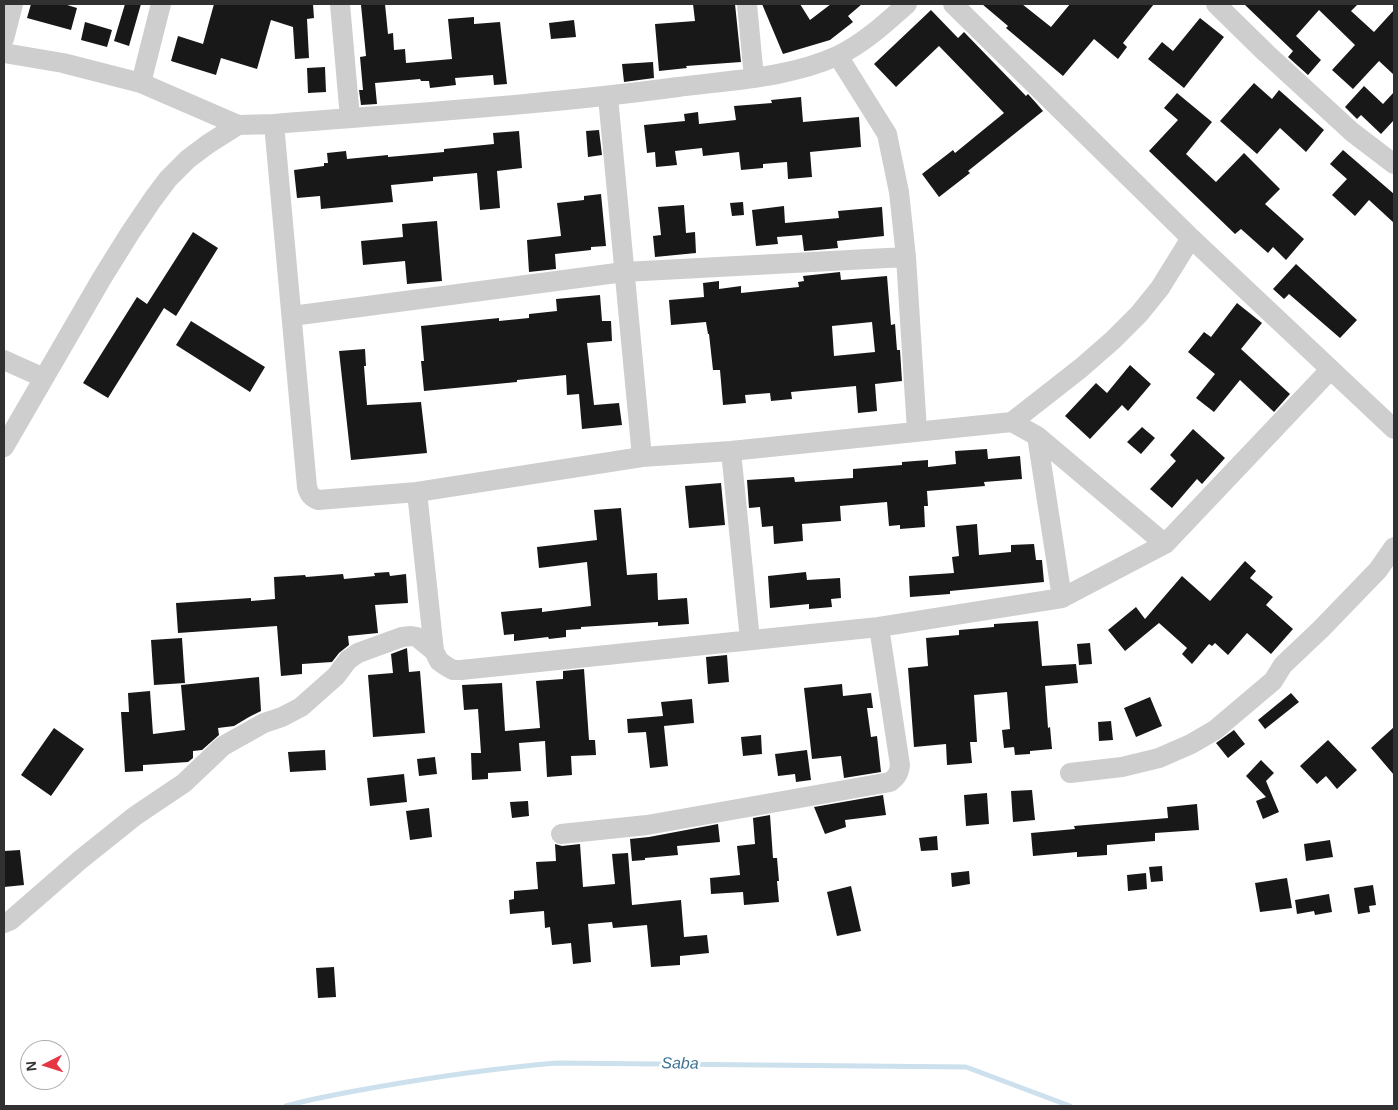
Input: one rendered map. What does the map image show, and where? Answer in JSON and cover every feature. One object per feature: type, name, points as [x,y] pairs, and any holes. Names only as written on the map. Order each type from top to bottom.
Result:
[{"type":"street","points":[[141,82],[161,4]]},
{"type":"street","points":[[340,4],[350,118]]},
{"type":"street","points":[[747,4],[754,78]]},
{"type":"street","points":[[4,53],[63,63],[141,82],[238,125],[274,124],[608,97],[792,72],[838,56],[861,42],[907,4]]},
{"type":"street","points":[[953,4],[1191,238],[1394,428]]},
{"type":"street","points":[[1216,4],[1352,132],[1394,164]]},
{"type":"street","points":[[4,39],[9,10]]},
{"type":"street","points":[[838,56],[887,134],[899,192],[906,257],[917,432]]},
{"type":"street","points":[[608,97],[642,457]]},
{"type":"street","points":[[274,124],[307,487],[309,494],[318,500],[417,492],[642,457],[731,451],[1012,422],[1114,340],[1160,288],[1191,238]]},
{"type":"street","points":[[4,447],[107,270],[158,192],[188,159],[238,125]]},
{"type":"street","points":[[292,316],[624,272],[906,257]]},
{"type":"street","points":[[4,360],[44,378]]},
{"type":"street","points":[[417,492],[434,651],[439,661],[453,670],[879,627],[1062,598],[1164,544],[1330,370]]},
{"type":"street","points":[[1012,422],[1037,436],[1164,544]]},
{"type":"street","points":[[1037,436],[1062,598]]},
{"type":"street","points":[[731,451],[750,640]]},
{"type":"street","points":[[1070,773],[1122,767],[1159,758],[1191,744],[1215,730],[1273,681],[1283,665],[1378,570],[1394,547]]},
{"type":"street","points":[[561,834],[647,825],[890,782],[900,773],[900,765],[879,627]]},
{"type":"street","points":[[4,923],[11,920],[80,860],[135,816],[184,783],[223,746],[264,723],[282,717],[301,707],[336,676],[348,660],[358,653],[402,637],[411,636],[417,637],[434,651]]},
{"type":"building","points":[[31,4],[64,4],[77,8],[71,30],[27,18]]},
{"type":"building","points":[[125,4],[141,4],[129,46],[114,41]]},
{"type":"building","points":[[214,4],[313,4],[314,18],[307,19],[309,58],[295,59],[293,27],[271,20],[257,69],[221,58],[216,75],[171,61],[178,36],[203,44]]},
{"type":"building","points":[[385,4],[388,34],[393,33],[394,50],[405,49],[406,63],[452,59],[448,19],[474,17],[474,24],[500,22],[507,84],[494,85],[493,75],[455,78],[456,85],[430,88],[429,81],[421,81],[420,79],[375,83],[377,104],[361,105],[359,90],[363,90],[360,57],[366,56],[361,5]]},
{"type":"building","points":[[693,4],[735,4],[741,62],[686,66],[687,68],[659,71],[655,24],[695,21]]},
{"type":"building","points":[[762,4],[800,4],[810,20],[831,4],[862,4],[848,16],[853,22],[830,40],[783,54]]},
{"type":"building","points":[[982,4],[1022,4],[1051,27],[1070,4],[1154,4],[1123,43],[1127,47],[1118,59],[1094,39],[1063,76],[1006,28],[1008,26]]},
{"type":"building","points":[[1244,4],[1358,4],[1351,11],[1374,32],[1394,10],[1394,75],[1379,61],[1353,89],[1332,70],[1355,45],[1319,10],[1296,36],[1321,60],[1308,75],[1288,57],[1293,51]]},
{"type":"building","points":[[931,10],[958,38],[964,32],[1043,111],[968,171],[970,173],[939,197],[922,174],[953,150],[955,153],[1004,113],[939,46],[896,87],[874,64]]},
{"type":"building","points":[[1200,18],[1224,37],[1184,88],[1148,59],[1162,42],[1173,51]]},
{"type":"building","points":[[574,20],[576,37],[551,39],[549,23]]},
{"type":"building","points":[[85,22],[112,30],[107,47],[81,40]]},
{"type":"building","points":[[653,62],[654,78],[624,82],[622,64]]},
{"type":"building","points":[[325,67],[326,92],[308,93],[307,68]]},
{"type":"building","points":[[1254,83],[1272,99],[1279,90],[1324,130],[1306,152],[1280,128],[1257,154],[1220,121]]},
{"type":"building","points":[[1364,86],[1383,104],[1394,92],[1394,120],[1381,134],[1361,115],[1357,119],[1345,107]]},
{"type":"building","points":[[1177,93],[1212,122],[1186,154],[1216,182],[1244,153],[1280,189],[1265,204],[1304,239],[1286,260],[1273,247],[1268,253],[1241,229],[1235,234],[1149,151],[1178,120],[1164,108]]},
{"type":"building","points":[[801,97],[803,122],[859,117],[861,147],[810,152],[812,177],[788,179],[787,162],[763,164],[763,168],[741,170],[739,152],[703,156],[702,148],[675,151],[677,165],[656,167],[655,152],[647,153],[644,125],[685,121],[684,114],[698,112],[699,124],[736,120],[734,106],[772,103],[771,100]]},
{"type":"building","points":[[599,130],[602,155],[588,157],[586,131]]},
{"type":"building","points":[[519,131],[522,168],[497,171],[500,208],[480,210],[477,173],[433,177],[433,181],[391,185],[393,202],[321,209],[320,196],[297,198],[294,170],[324,166],[324,163],[328,163],[327,153],[346,151],[347,159],[444,152],[444,149],[494,144],[493,133]]},
{"type":"building","points":[[1343,150],[1394,194],[1394,223],[1369,200],[1355,216],[1332,195],[1347,179],[1330,164]]},
{"type":"building","points":[[601,194],[606,246],[591,247],[591,250],[555,254],[556,269],[529,272],[527,240],[561,236],[557,203],[584,200],[584,196]]},
{"type":"building","points":[[743,202],[744,215],[732,216],[730,203]]},
{"type":"building","points":[[684,205],[686,233],[695,232],[696,253],[655,257],[653,236],[661,235],[658,207]]},
{"type":"building","points":[[784,206],[785,223],[839,218],[838,211],[882,207],[884,236],[837,241],[838,248],[817,250],[804,251],[802,235],[777,237],[778,244],[756,246],[752,210]]},
{"type":"building","points":[[437,221],[442,281],[407,284],[405,261],[363,265],[361,241],[403,237],[402,224]]},
{"type":"building","points":[[193,232],[218,248],[176,316],[164,308],[108,398],[83,383],[137,297],[147,304]]},
{"type":"building","points":[[1296,264],[1357,320],[1340,338],[1289,294],[1284,299],[1273,289]]},
{"type":"building","points":[[840,272],[841,280],[887,276],[891,325],[895,324],[897,350],[900,350],[902,381],[875,384],[877,411],[858,413],[856,386],[791,392],[792,399],[771,401],[770,393],[745,395],[746,403],[723,405],[720,370],[713,370],[706,322],[671,325],[669,300],[704,297],[703,283],[719,281],[719,289],[741,286],[741,293],[799,287],[798,282],[804,281],[803,276]],"holes":[[[872,322],[875,352],[834,356],[832,326]]]},
{"type":"building","points":[[600,295],[602,321],[611,321],[612,341],[587,343],[594,405],[619,403],[622,425],[582,429],[579,394],[567,395],[566,375],[424,391],[421,361],[424,361],[421,326],[499,318],[499,321],[529,318],[529,314],[557,311],[556,299]]},
{"type":"building","points":[[1237,303],[1262,323],[1241,349],[1290,394],[1274,412],[1240,380],[1214,412],[1196,398],[1215,374],[1188,352],[1204,332],[1211,337]]},
{"type":"building","points":[[191,321],[265,367],[250,392],[176,345]]},
{"type":"building","points":[[365,349],[366,366],[364,366],[367,405],[421,402],[427,453],[351,460],[339,351]]},
{"type":"building","points":[[1130,365],[1151,384],[1128,411],[1122,405],[1090,439],[1065,416],[1096,383],[1107,393]]},
{"type":"building","points":[[1142,427],[1155,438],[1141,454],[1127,442]]},
{"type":"building","points":[[1193,429],[1225,458],[1202,484],[1197,479],[1172,508],[1150,489],[1176,461],[1170,455]]},
{"type":"building","points":[[987,449],[988,459],[1020,456],[1022,479],[984,482],[985,486],[927,491],[928,506],[924,506],[925,527],[900,529],[900,525],[889,526],[887,502],[840,506],[841,521],[802,524],[803,541],[774,544],[773,526],[762,527],[760,507],[749,508],[747,480],[794,477],[795,482],[853,478],[853,469],[902,465],[902,462],[928,460],[928,467],[956,464],[955,451]]},
{"type":"building","points":[[721,483],[725,525],[689,528],[685,486]]},
{"type":"building","points":[[621,508],[627,575],[657,573],[658,600],[687,598],[689,624],[658,626],[658,622],[581,627],[581,629],[566,630],[566,637],[549,639],[548,637],[514,641],[514,634],[504,635],[501,612],[542,608],[542,612],[591,606],[587,562],[539,568],[537,547],[597,540],[594,510]]},
{"type":"building","points":[[977,524],[979,555],[1011,552],[1011,545],[1034,544],[1036,560],[1042,560],[1044,582],[950,591],[950,594],[910,597],[909,576],[954,573],[952,557],[959,556],[956,526]]},
{"type":"building","points":[[1245,561],[1256,571],[1250,578],[1273,597],[1266,605],[1293,629],[1271,654],[1247,633],[1228,655],[1215,643],[1212,646],[1209,644],[1192,664],[1182,654],[1187,648],[1159,623],[1125,651],[1108,630],[1136,607],[1145,619],[1182,576],[1210,601]]},
{"type":"building","points":[[389,572],[390,576],[406,574],[408,603],[375,605],[378,633],[348,636],[349,645],[332,662],[302,664],[302,674],[281,676],[277,626],[178,633],[176,603],[251,598],[251,601],[275,599],[274,577],[343,574],[344,579],[375,576],[374,573]]},
{"type":"building","points":[[806,572],[807,580],[840,578],[841,598],[831,599],[832,607],[809,609],[809,604],[770,608],[768,576]]},
{"type":"building","points":[[1038,621],[1042,666],[1076,664],[1078,683],[1045,686],[1048,728],[1050,727],[1052,749],[1030,751],[1030,754],[1015,755],[1014,747],[1004,748],[1002,730],[1010,729],[1007,692],[974,695],[977,742],[970,742],[972,763],[947,765],[946,744],[914,747],[908,668],[928,666],[926,638],[959,635],[959,630],[994,627],[994,624]]},
{"type":"building","points":[[182,638],[185,683],[154,685],[151,640]]},
{"type":"building","points":[[1090,643],[1092,664],[1079,665],[1077,644]]},
{"type":"building","points":[[407,648],[409,672],[420,671],[425,733],[373,737],[368,675],[393,673],[391,654]]},
{"type":"building","points":[[727,655],[729,682],[708,684],[706,657]]},
{"type":"building","points":[[584,669],[589,740],[595,740],[596,755],[571,756],[572,775],[547,777],[545,741],[519,743],[521,771],[488,773],[488,779],[472,780],[471,753],[481,753],[478,709],[464,710],[462,685],[502,683],[505,731],[540,728],[536,681],[563,679],[563,671]]},
{"type":"building","points":[[259,677],[261,711],[234,726],[218,728],[219,735],[202,750],[193,751],[193,758],[188,762],[143,765],[143,771],[125,772],[121,712],[129,712],[128,693],[150,691],[153,734],[185,730],[181,685]]},
{"type":"building","points":[[842,684],[843,696],[871,693],[873,708],[867,708],[871,737],[877,736],[881,772],[844,778],[841,756],[812,759],[804,688]]},
{"type":"building","points":[[1291,693],[1299,702],[1265,729],[1258,720]]},
{"type":"building","points":[[1150,697],[1162,726],[1136,737],[1124,708]]},
{"type":"building","points":[[692,699],[694,723],[664,726],[668,766],[650,768],[646,732],[628,733],[627,719],[663,716],[661,702]]},
{"type":"building","points":[[1111,721],[1113,740],[1099,741],[1098,722]]},
{"type":"building","points":[[1394,727],[1394,775],[1371,748]]},
{"type":"building","points":[[54,728],[84,749],[51,796],[21,775]]},
{"type":"building","points":[[1234,730],[1245,744],[1228,758],[1216,743]]},
{"type":"building","points":[[761,735],[762,754],[743,756],[741,737]]},
{"type":"building","points":[[1328,740],[1357,770],[1337,789],[1326,776],[1317,784],[1300,766]]},
{"type":"building","points":[[325,750],[326,770],[290,772],[288,752]]},
{"type":"building","points":[[807,750],[811,780],[796,782],[795,774],[778,776],[775,754]]},
{"type":"building","points":[[435,757],[437,774],[419,776],[417,759]]},
{"type":"building","points":[[1261,760],[1274,773],[1266,781],[1279,812],[1263,819],[1256,801],[1266,797],[1246,776]]},
{"type":"building","points":[[404,774],[407,802],[370,806],[367,778]]},
{"type":"building","points":[[1032,790],[1035,820],[1013,822],[1011,791]]},
{"type":"building","points":[[987,793],[989,824],[966,826],[964,795]]},
{"type":"building","points":[[883,795],[886,815],[845,820],[846,827],[825,834],[814,807]]},
{"type":"building","points":[[528,801],[529,816],[512,818],[510,802]]},
{"type":"building","points":[[1197,804],[1199,830],[1155,833],[1155,841],[1107,845],[1107,855],[1077,857],[1077,852],[1033,856],[1031,833],[1075,829],[1074,826],[1168,818],[1167,807]]},
{"type":"building","points":[[429,808],[432,837],[410,840],[406,811]]},
{"type":"building","points":[[770,815],[773,858],[777,858],[779,902],[744,905],[743,892],[711,894],[710,878],[740,875],[737,846],[755,844],[753,818]]},
{"type":"building","points":[[718,824],[720,842],[677,846],[678,855],[632,861],[630,839]]},
{"type":"building","points":[[937,836],[938,850],[921,851],[919,838]]},
{"type":"building","points":[[1330,840],[1333,857],[1306,861],[1304,844]]},
{"type":"building","points":[[555,844],[562,846],[580,844],[583,887],[615,884],[612,854],[628,853],[632,905],[681,900],[684,937],[707,935],[709,953],[680,956],[680,965],[651,967],[647,925],[613,928],[612,922],[588,924],[591,962],[573,964],[571,943],[552,945],[550,927],[545,928],[544,911],[510,914],[509,900],[514,899],[514,891],[538,889],[536,862],[556,861]]},
{"type":"building","points":[[20,850],[24,885],[4,887],[4,851]]},
{"type":"building","points":[[1162,866],[1163,881],[1151,882],[1149,867]]},
{"type":"building","points":[[969,871],[970,884],[952,887],[951,873]]},
{"type":"building","points":[[1146,873],[1147,889],[1128,891],[1127,875]]},
{"type":"building","points":[[1287,878],[1292,908],[1260,912],[1255,883]]},
{"type":"building","points":[[1373,885],[1376,905],[1369,906],[1370,912],[1358,914],[1354,888]]},
{"type":"building","points":[[851,886],[861,931],[837,936],[827,892]]},
{"type":"building","points":[[1329,894],[1332,912],[1315,915],[1314,911],[1297,914],[1295,900]]},
{"type":"building","points":[[334,967],[336,997],[318,998],[316,968]]},
{"type":"waterway","name":"Saba","points":[[286,1106],[334,1095],[426,1079],[557,1063],[966,1067],[1070,1106]]}]
